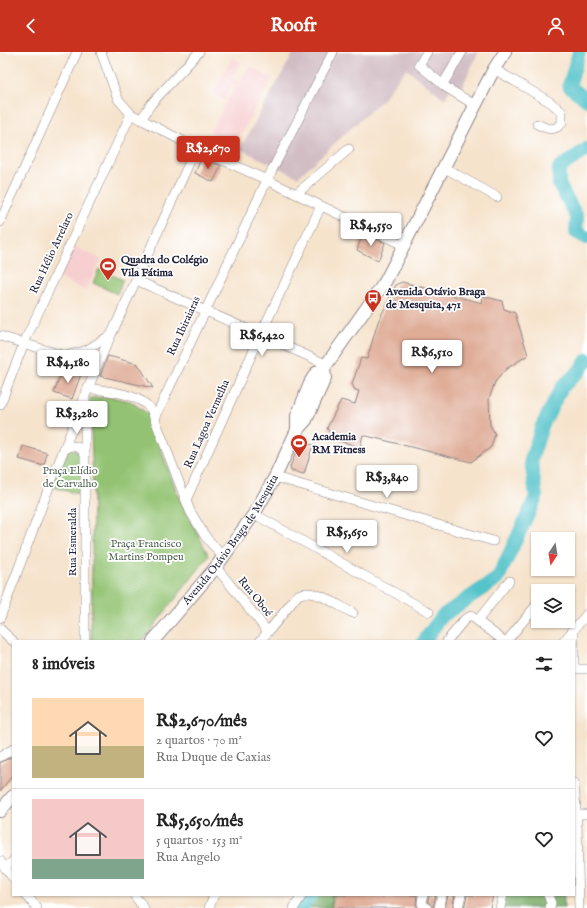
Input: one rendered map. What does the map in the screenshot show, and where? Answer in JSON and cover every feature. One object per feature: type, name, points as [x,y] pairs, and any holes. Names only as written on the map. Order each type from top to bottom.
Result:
[{"type":"main road","name":"Avenida Otávio Braga de Mesquita","points":[[154,640],[219,562],[254,514],[275,476],[297,430],[297,416],[311,381],[316,373],[325,366],[386,282],[443,167],[504,52]]},
{"type":"main road","points":[[0,811],[12,797]]},
{"type":"street","points":[[0,222],[77,52]]},
{"type":"street","points":[[101,52],[118,99],[130,114],[196,148],[403,245]]},
{"type":"street","points":[[141,120],[151,104],[198,52]]},
{"type":"street","name":"Rua Ibiraiaras","points":[[155,418],[204,311],[267,180],[333,52]]},
{"type":"street","points":[[427,52],[419,65],[459,96],[475,105]]},
{"type":"street","points":[[443,84],[462,52]]},
{"type":"street","points":[[494,69],[550,102],[562,112],[562,123],[558,127],[551,130],[537,124]]},
{"type":"street","name":"Rua Hélio Arrelaro","points":[[0,405],[24,343],[130,114]]},
{"type":"street","points":[[0,618],[97,366],[110,335],[138,280],[196,148]]},
{"type":"street","points":[[296,194],[349,149]]},
{"type":"street","points":[[443,167],[498,197]]},
{"type":"street","name":"Rua Lagoa Vermelha","points":[[186,500],[321,206]]},
{"type":"street","points":[[138,280],[325,366]]},
{"type":"street","points":[[68,356],[87,350],[110,335]]},
{"type":"street","points":[[0,336],[97,366]]},
{"type":"street","name":"Rua Oboé","points":[[87,391],[136,397],[144,401],[151,409],[190,511],[219,562],[268,632],[261,640]]},
{"type":"street","name":"Rua Esmeralda","points":[[84,640],[85,454],[87,391]]},
{"type":"street","points":[[63,451],[73,446],[78,446],[85,454]]},
{"type":"street","points":[[275,476],[493,542]]},
{"type":"street","points":[[254,514],[429,612]]},
{"type":"street","points":[[478,620],[509,581]]},
{"type":"street","points":[[268,632],[298,595],[303,593],[315,594],[353,613]]},
{"type":"street","points":[[447,640],[468,617],[474,617],[510,639],[531,612]]},
{"type":"street","points":[[565,640],[587,614]]},
{"type":"street","points":[[0,629],[12,640]]},
{"type":"street","points":[[574,629],[574,640]]},
{"type":"street","points":[[575,669],[587,669]]},
{"type":"street","points":[[0,757],[12,751]]},
{"type":"street","points":[[575,801],[579,908]]},
{"type":"street","points":[[576,819],[587,814]]},
{"type":"street","points":[[12,861],[2,864],[12,877]]},
{"type":"street","points":[[27,896],[37,908]]},
{"type":"street","points":[[135,896],[144,908]]},
{"type":"street","points":[[209,908],[214,896]]},
{"type":"street","points":[[294,908],[301,896]]},
{"type":"street","points":[[423,896],[422,904],[427,908]]},
{"type":"street","points":[[439,908],[442,896]]},
{"type":"street","points":[[458,908],[461,896]]},
{"type":"street","points":[[500,908],[503,896]]},
{"type":"street","points":[[548,896],[550,908]]},
{"type":"shaded area","points":[[294,52],[478,53],[461,89],[451,87],[445,99],[406,69],[381,101],[298,177],[240,149]]},
{"type":"shaded area","points":[[232,58],[241,62],[232,78],[240,82],[249,66],[272,78],[235,145],[210,132],[235,86],[232,85],[224,100],[213,93]]},
{"type":"shaded area","points":[[73,246],[101,259],[86,291],[58,277]]},
{"type":"green space","name":"Quadra do Colégio Vila Fátima","points":[[99,269],[123,280],[117,294],[93,283]]},
{"type":"green space","name":"Praça Francisco Martins Pompeu","points":[[110,397],[130,401],[148,414],[178,496],[209,556],[143,640],[91,640],[93,487],[90,398]]},
{"type":"green space","name":"Praça Elídio de Carvalho","points":[[69,448],[83,454],[84,496],[50,486]]},
{"type":"green space","points":[[303,896],[335,896],[332,908],[298,908]]},
{"type":"green space","points":[[503,896],[564,896],[564,908],[500,908]]},
{"type":"building","points":[[205,159],[221,166],[213,182],[195,173],[200,161]]},
{"type":"building","points":[[363,233],[385,243],[378,261],[357,250]]},
{"type":"building","points":[[402,282],[482,303],[483,296],[502,301],[504,309],[515,313],[528,355],[506,369],[495,382],[489,399],[490,425],[495,434],[491,447],[471,462],[363,435],[360,447],[333,439],[327,428],[341,400],[355,404],[359,391],[355,390],[352,384],[361,358],[367,359],[378,322],[396,285]]},
{"type":"building","points":[[108,356],[138,364],[153,388],[100,376]]},
{"type":"building","points":[[63,368],[81,374],[72,399],[54,393]]},
{"type":"building","points":[[300,442],[313,445],[304,474],[291,471],[290,467]]},
{"type":"building","points":[[23,446],[47,453],[44,466],[19,459]]},
{"type":"building","points":[[12,757],[12,776],[0,791],[0,763]]},
{"type":"building","points":[[335,896],[417,896],[416,904],[418,908],[332,908]]},
{"type":"building","points":[[429,896],[436,896],[433,908],[428,901]]},
{"type":"building","points":[[448,896],[455,896],[452,908],[445,908]]},
{"type":"building","points":[[467,896],[493,896],[490,908],[464,908]]},
{"type":"waterway","points":[[579,52],[569,86],[587,100]]},
{"type":"waterway","points":[[587,149],[559,168],[559,184],[577,217],[576,232],[587,238]]},
{"type":"waterway","points":[[425,640],[442,616],[498,578],[536,497],[531,460],[542,426],[562,387],[579,371],[587,360]]},
{"type":"waterway","points":[[300,908],[310,896]]},
{"type":"place","name":"Quadra do Colégio Vila Fátima","points":[[108,281]]},
{"type":"place","name":"Avenida Otávio Braga de Mesquita, 471","points":[[373,313]]},
{"type":"place","name":"Academia RM Fitness","points":[[299,458]]}]
